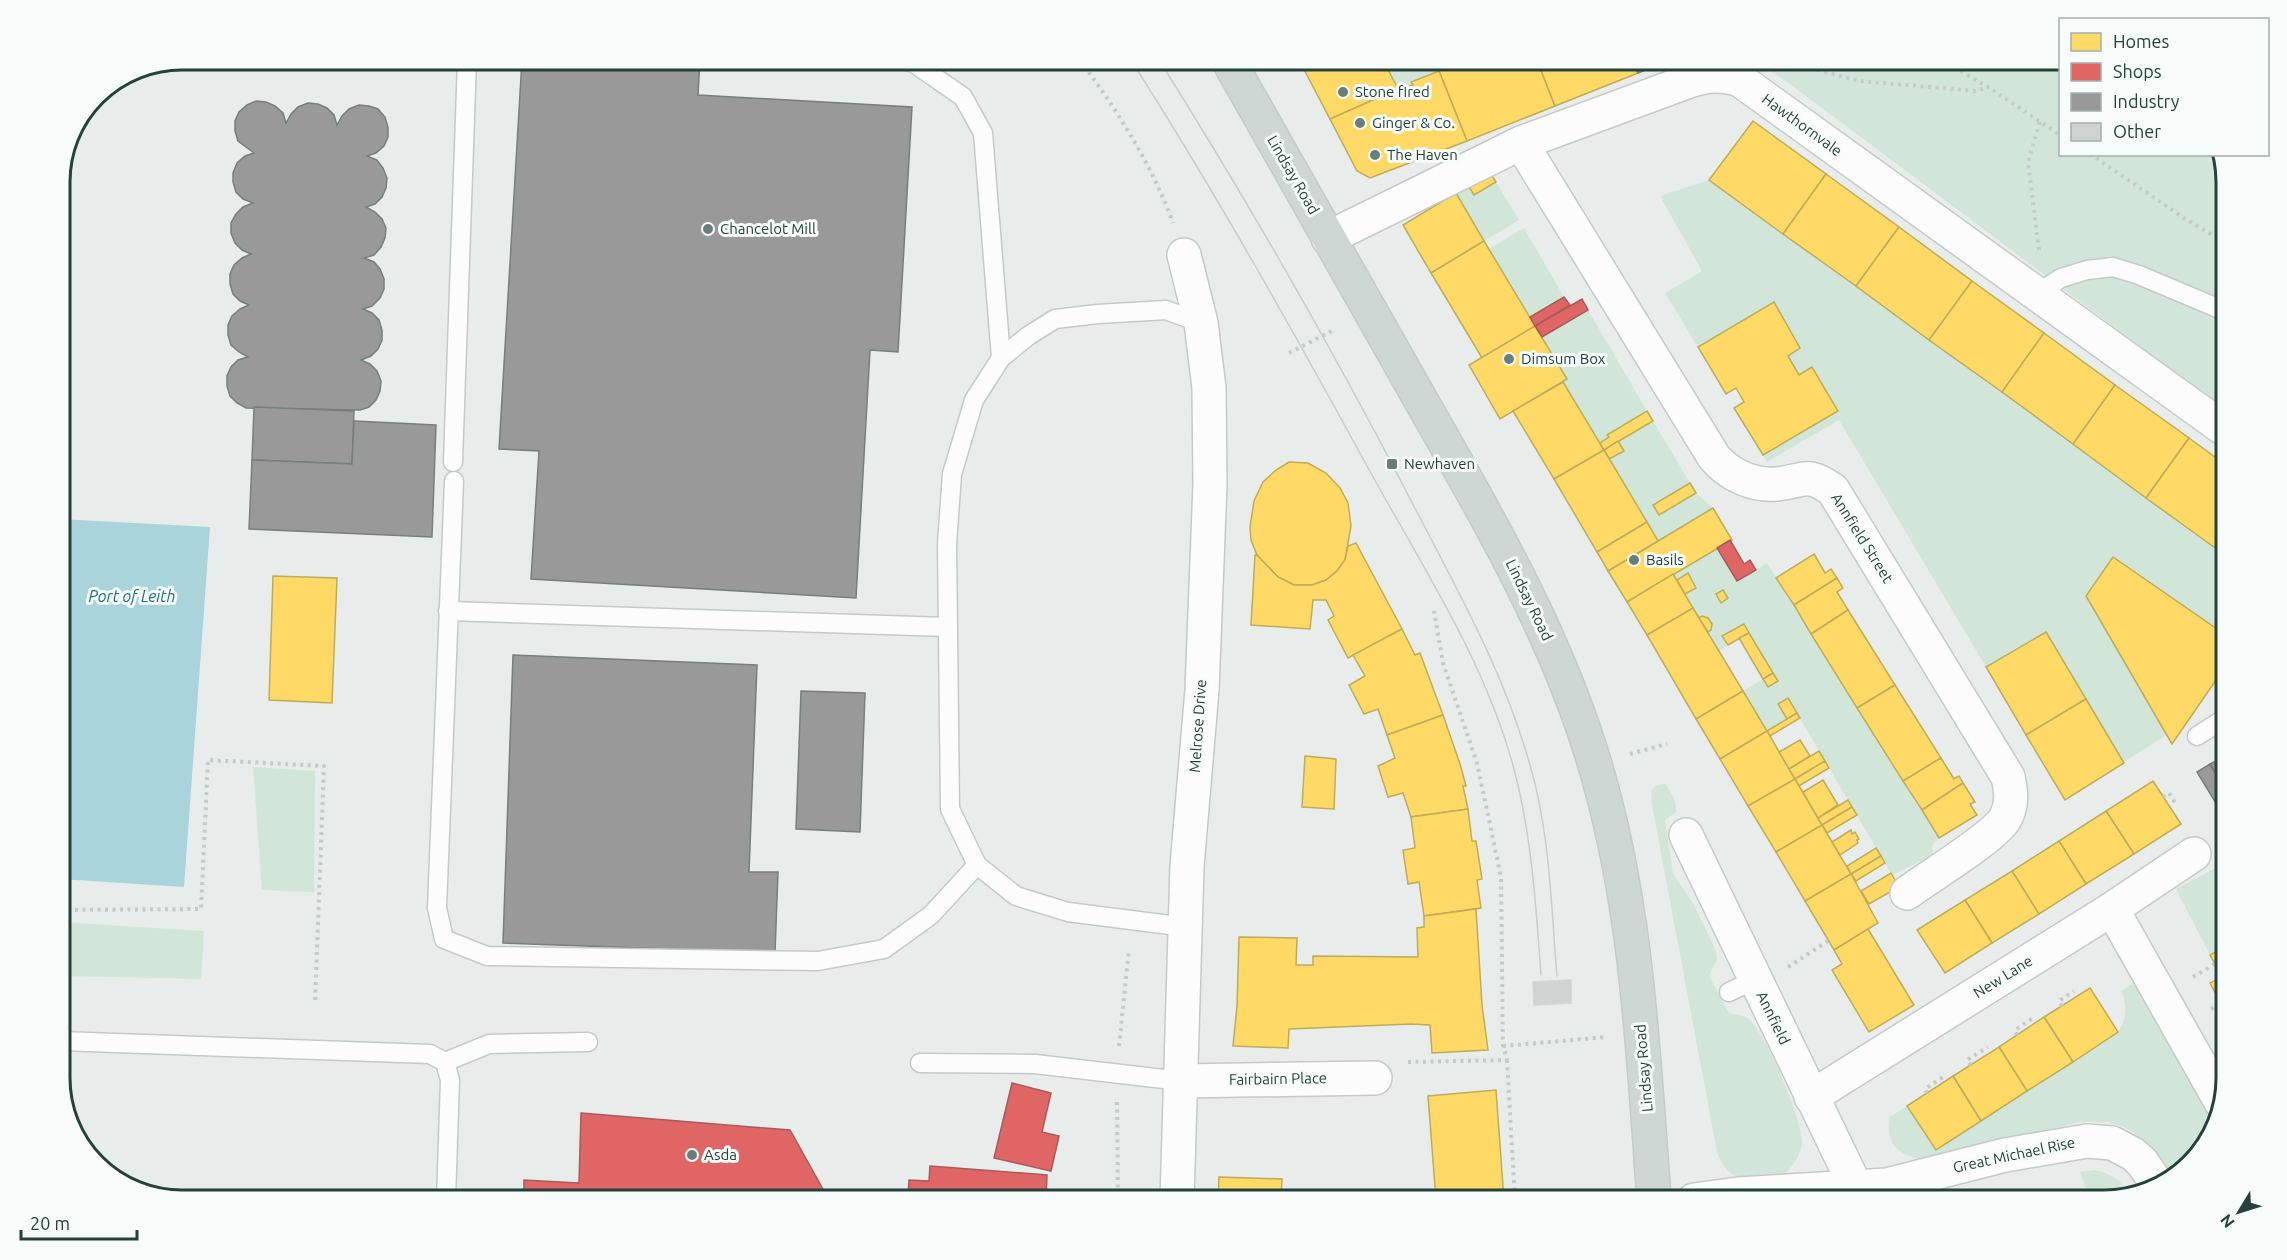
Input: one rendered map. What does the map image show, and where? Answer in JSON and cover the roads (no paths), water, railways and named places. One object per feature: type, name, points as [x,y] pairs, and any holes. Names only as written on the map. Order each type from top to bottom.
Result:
[{"type":"main road","name":"Lindsay Road","points":[[1234,70],[1487,517],[1529,598],[1564,675],[1591,753],[1621,876],[1634,951],[1653,1190]]},
{"type":"street","name":"Hawthornvale","points":[[1328,238],[1521,143],[1689,81],[1708,75],[1723,75],[1740,80],[2049,286],[2216,422]]},
{"type":"street","name":"Annfield Street","points":[[1521,143],[1714,457],[1734,475],[1766,484],[1776,484],[1797,478],[1816,480],[1833,490],[2008,777],[2012,794],[2010,807],[1999,829],[1908,893]]},
{"type":"street","name":"Melrose Drive","points":[[1177,1190],[1187,866],[1202,690],[1210,484],[1209,395],[1201,323],[1184,255]]},
{"type":"street","name":"Annfield","points":[[1686,834],[1747,986],[1811,1097],[1856,1190]]},
{"type":"street","name":"New Lane","points":[[1811,1097],[2112,909],[2194,854]]},
{"type":"street","points":[[2112,909],[2215,1092]]},
{"type":"street","name":"Fairbairn Place","points":[[1181,1081],[1375,1078]]},
{"type":"street","name":"Great Michael Rise","points":[[1871,1190],[2005,1155],[2087,1141],[2112,1143],[2133,1154],[2142,1162],[2153,1178]]},
{"type":"lane","points":[[453,462],[467,71]]},
{"type":"lane","points":[[925,71],[963,97],[983,133],[1001,358]]},
{"type":"lane","points":[[2049,286],[2087,270],[2114,267],[2216,307]]},
{"type":"lane","points":[[1186,927],[1068,912],[1016,896],[977,865],[950,808],[947,544],[952,474],[974,400],[1001,358],[1028,336],[1055,319],[1166,310],[1201,323]]},
{"type":"lane","points":[[454,481],[436,908],[444,939],[487,956],[818,961],[884,949],[932,915],[977,865]]},
{"type":"lane","points":[[448,611],[947,627]]},
{"type":"lane","points":[[2197,736],[2216,724]]},
{"type":"lane","points":[[71,1041],[430,1054],[445,1062],[450,1080],[446,1190]]},
{"type":"lane","points":[[445,1062],[489,1044],[588,1042]]},
{"type":"lane","points":[[920,1063],[1035,1064],[1181,1081]]},
{"type":"water","name":"Port of Leith","points":[[71,520],[210,527],[184,887],[71,880]]},
{"type":"tram line","points":[[1165,70],[1227,170],[1324,339],[1448,572],[1480,635],[1508,699],[1530,765],[1542,817],[1549,870],[1557,976]]},
{"type":"tram line","points":[[1137,71],[1255,265],[1433,583],[1489,695],[1515,773],[1526,823],[1541,975]]},
{"type":"place","name":"Stone fired","points":[[1343,92]]},
{"type":"place","name":"Ginger & Co.","points":[[1360,123]]},
{"type":"place","name":"The Haven","points":[[1375,155]]},
{"type":"place","name":"Chancelot Mill","points":[[708,229]]},
{"type":"place","name":"Dimsum Box","points":[[1509,359]]},
{"type":"place","name":"Newhaven","points":[[1392,464]]},
{"type":"place","name":"Basils","points":[[1634,560]]},
{"type":"place","name":"Asda","points":[[692,1155]]}]
